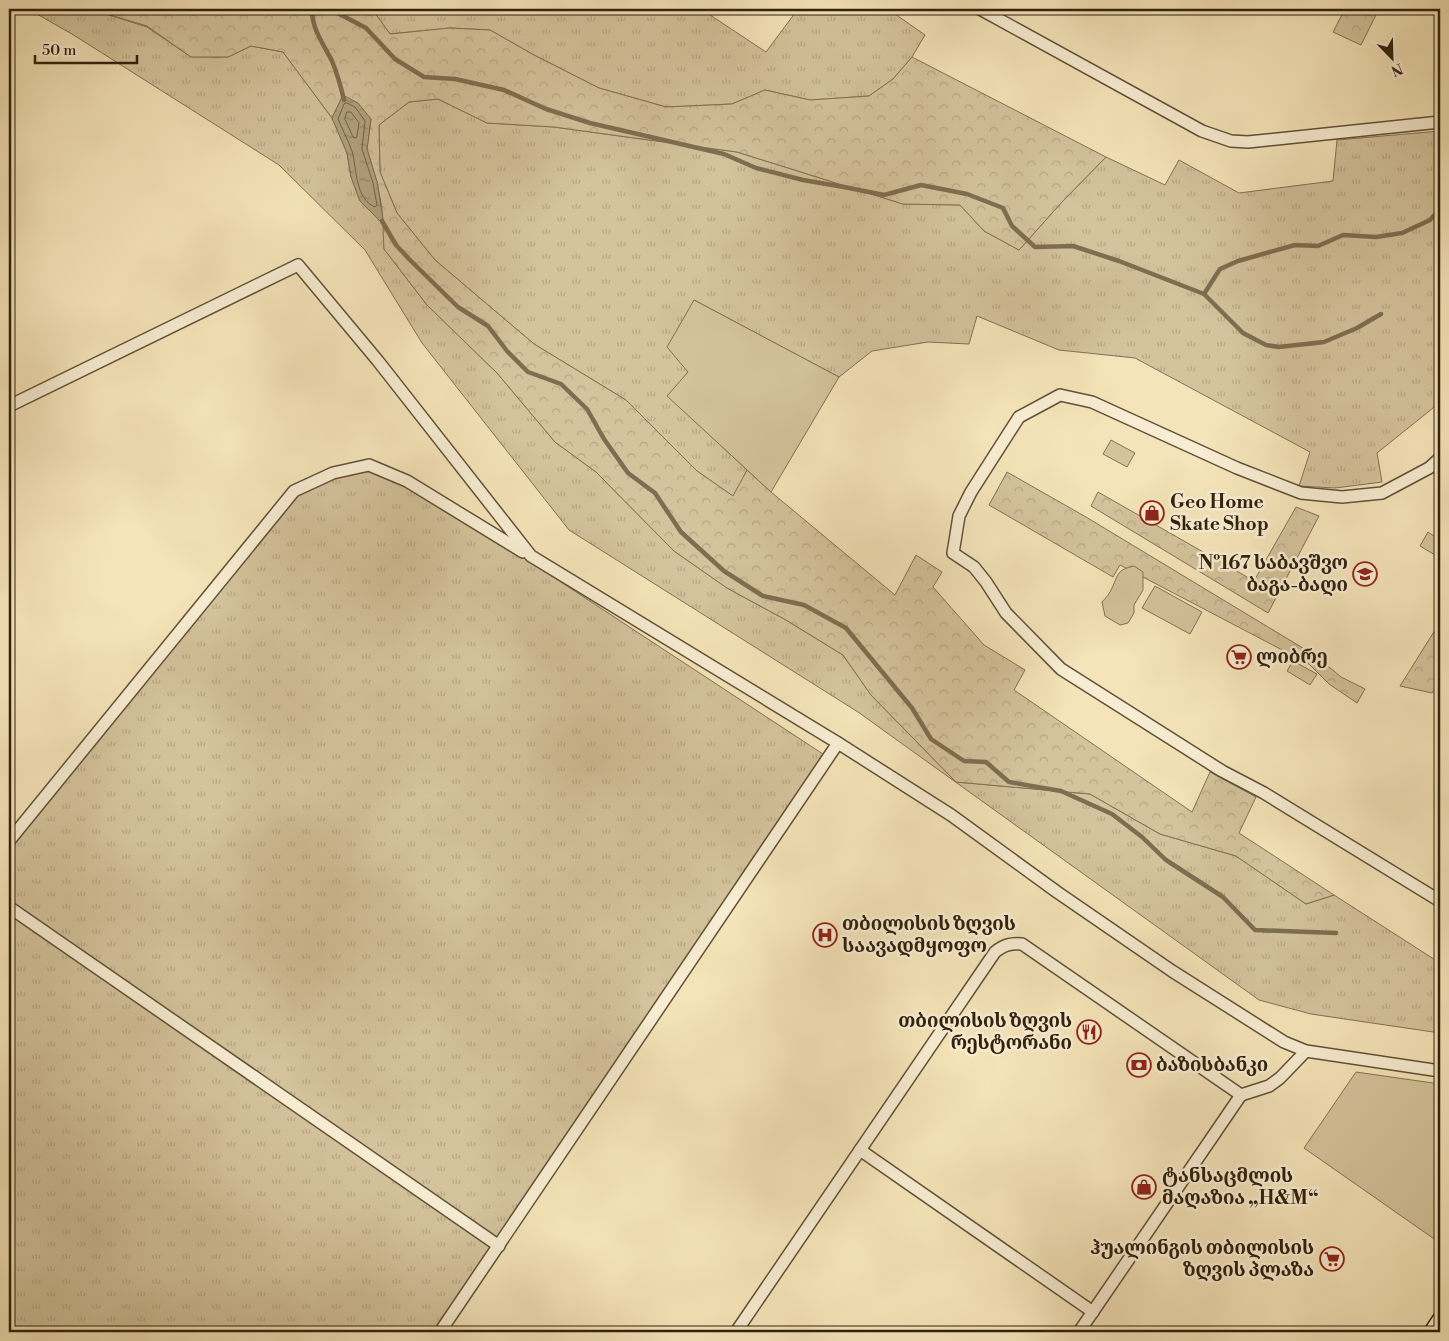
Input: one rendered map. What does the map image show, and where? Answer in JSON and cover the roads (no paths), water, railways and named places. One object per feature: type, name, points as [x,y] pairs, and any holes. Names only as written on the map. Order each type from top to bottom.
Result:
[{"type":"main road","points":[[1432,1332],[1440,1320]]},
{"type":"street","points":[[980,9],[1202,131],[1230,141],[1248,142],[1440,122]]},
{"type":"street","points":[[9,406],[298,265],[378,361],[531,556]]},
{"type":"street","points":[[1440,458],[1429,468],[1382,493],[1342,497],[1301,493],[1237,468],[1092,402],[1060,396],[1019,417],[971,492],[959,516],[953,553],[974,566],[1006,613],[1061,669],[1222,771],[1264,793],[1440,901]]},
{"type":"street","points":[[9,841],[294,491],[333,473],[369,466],[407,481],[838,743],[951,815],[1057,892],[1172,971],[1284,1042],[1306,1051],[1440,1071]]},
{"type":"street","points":[[440,1332],[838,743]]},
{"type":"street","points":[[9,907],[499,1246]]},
{"type":"street","points":[[736,1332],[995,952],[1003,946],[1014,943],[1022,944],[1241,1095]]},
{"type":"street","points":[[1079,1332],[1241,1095],[1269,1086],[1280,1078],[1306,1051]]},
{"type":"street","points":[[860,1150],[1093,1312]]},
{"type":"water","points":[[343,95],[358,103],[371,119],[367,149],[377,182],[384,225],[360,201],[351,177],[347,153],[332,118]]},
{"type":"waterway","points":[[312,9],[316,30],[332,61],[344,100]]},
{"type":"waterway","points":[[330,9],[366,28],[395,59],[424,77],[455,79],[504,90],[546,109],[590,123],[724,154],[756,168],[803,180],[884,195],[921,185],[967,194],[1003,208],[1012,226],[1035,247],[1073,246],[1119,261],[1204,294],[1243,333],[1266,345],[1279,347],[1324,342],[1357,328],[1381,314]]},
{"type":"waterway","points":[[1204,294],[1220,269],[1238,261],[1295,245],[1318,246],[1343,235],[1376,237],[1402,233],[1430,220],[1440,209]]},
{"type":"waterway","points":[[382,221],[396,245],[411,261],[458,307],[488,326],[507,351],[528,372],[561,384],[587,409],[604,439],[628,473],[655,493],[681,532],[724,571],[763,596],[804,605],[846,628],[912,708],[931,739],[964,761],[986,762],[1009,782],[1061,791],[1112,814],[1142,837],[1166,860],[1223,897],[1255,930],[1336,933]]},
{"type":"place","name":"Geo Home Skate Shop","points":[[1152,513]]},
{"type":"place","name":"№167 საბავშვო ბაგა-ბაღი","points":[[1365,574]]},
{"type":"place","name":"ლიბრე","points":[[1239,657]]},
{"type":"place","name":"თბილისის ზღვის საავადმყოფო","points":[[825,935]]},
{"type":"place","name":"თბილისის ზღვის რესტორანი","points":[[1089,1032]]},
{"type":"place","name":"ბაზისბანკი","points":[[1139,1065]]},
{"type":"place","name":"ტანსაცმლის მაღაზია „H&M“","points":[[1144,1187]]},
{"type":"place","name":"ჰუალინგის თბილისის ზღვის პლაზა","points":[[1332,1259]]}]
